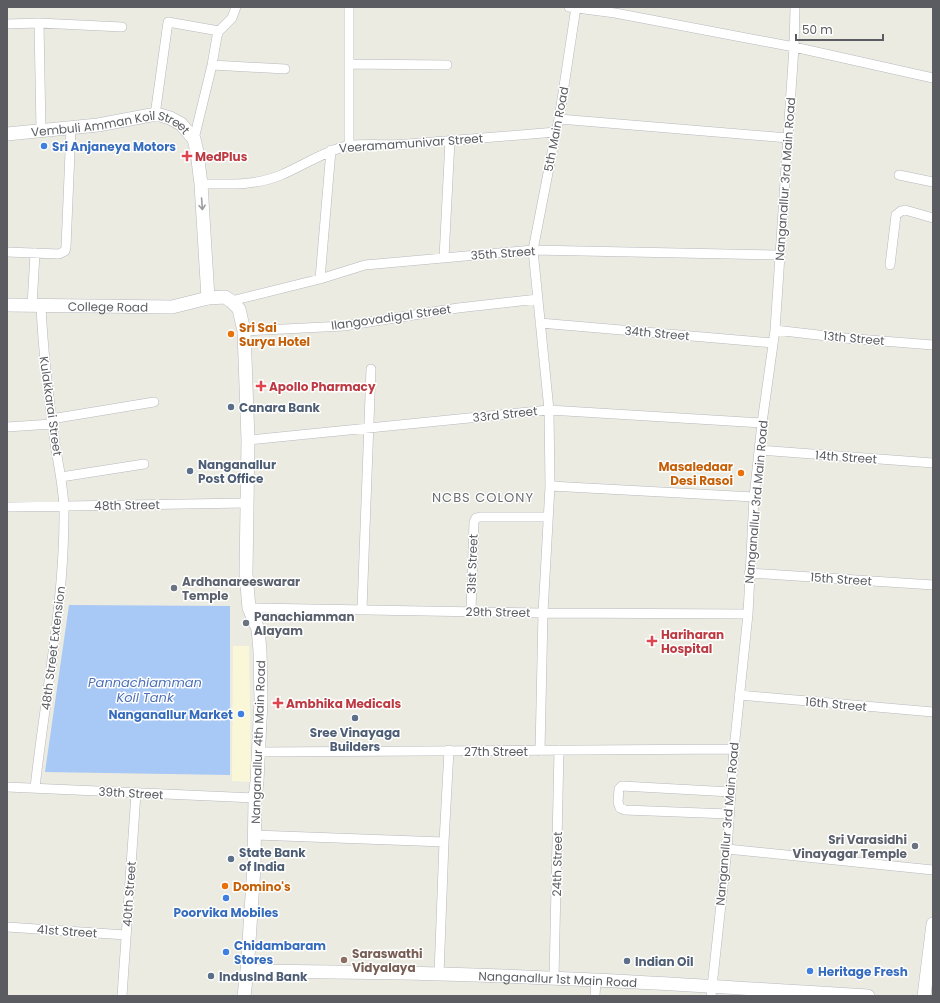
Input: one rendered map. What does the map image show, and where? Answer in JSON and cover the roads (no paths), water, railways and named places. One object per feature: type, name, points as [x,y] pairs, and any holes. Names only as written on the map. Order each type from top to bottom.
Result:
[{"type":"street","points":[[194,139],[212,65],[217,36],[219,31],[232,18],[236,7]]},
{"type":"street","points":[[349,7],[349,146]]},
{"type":"street","points":[[569,7],[576,7],[794,47],[933,78]]},
{"type":"street","name":"5th Main Road","points":[[540,751],[543,613],[550,486],[549,410],[533,250],[556,132],[560,119],[576,7]]},
{"type":"street","name":"Nanganallur 3rd Main Road","points":[[711,991],[727,849],[734,749],[748,614],[754,496],[762,423],[775,330],[794,47],[795,7]]},
{"type":"street","points":[[154,115],[168,22],[219,31]]},
{"type":"street","points":[[7,24],[39,23],[122,27]]},
{"type":"street","points":[[39,23],[41,131]]},
{"type":"street","points":[[349,64],[446,65]]},
{"type":"street","points":[[212,65],[285,69]]},
{"type":"street","name":"Vembuli Amman Koil Street","points":[[7,134],[98,125],[154,115],[160,115],[176,120],[184,126],[194,139],[197,152],[201,184],[208,298]]},
{"type":"street","points":[[560,119],[788,138]]},
{"type":"street","points":[[7,252],[62,254],[66,246],[71,128]]},
{"type":"street","name":"Veeramamunivar Street","points":[[201,184],[242,184],[258,182],[280,176],[331,150],[349,146],[405,144],[556,132]]},
{"type":"street","points":[[444,258],[450,140]]},
{"type":"street","points":[[320,279],[331,150]]},
{"type":"street","points":[[900,175],[933,182]]},
{"type":"street","points":[[890,265],[896,215],[898,212],[905,210],[933,218]]},
{"type":"street","name":"35th Street","points":[[231,301],[320,279],[365,265],[533,250],[780,255]]},
{"type":"street","name":"Kulakkarai Street","points":[[35,253],[37,306],[64,506]]},
{"type":"street","points":[[208,298],[225,297],[231,301]]},
{"type":"street","name":"College Road","points":[[7,305],[172,307],[208,298]]},
{"type":"street","name":"Ilangovadigal Street","points":[[244,331],[344,326],[458,308],[538,299]]},
{"type":"street","name":"Nanganallur 4th Main Road","points":[[231,301],[239,309],[244,331],[248,440],[245,562],[249,608],[258,629],[261,701],[255,798],[255,835],[247,971],[244,996]]},
{"type":"street","name":"34th Street","points":[[540,323],[773,343]]},
{"type":"street","name":"13th Street","points":[[775,330],[844,338],[933,345]]},
{"type":"street","points":[[362,609],[370,428],[371,369]]},
{"type":"street","points":[[7,427],[52,421],[154,402]]},
{"type":"street","name":"33rd Street","points":[[248,440],[549,410],[762,423]]},
{"type":"street","name":"14th Street","points":[[760,450],[933,463]]},
{"type":"street","points":[[61,477],[144,464]]},
{"type":"street","points":[[550,486],[754,496]]},
{"type":"street","name":"48th Street","points":[[7,507],[246,503]]},
{"type":"street","name":"48th Street Extension","points":[[35,788],[60,600],[63,559],[64,506]]},
{"type":"street","name":"31st Street","points":[[470,611],[474,522],[476,518],[548,517]]},
{"type":"street","name":"15th Street","points":[[749,573],[933,585]]},
{"type":"street","name":"29th Street","points":[[249,608],[543,613],[748,614]]},
{"type":"street","name":"16th Street","points":[[740,696],[933,712]]},
{"type":"street","name":"27th Street","points":[[259,752],[734,749]]},
{"type":"street","points":[[439,974],[449,750]]},
{"type":"street","name":"24th Street","points":[[554,978],[560,750]]},
{"type":"street","points":[[729,814],[625,810],[620,808],[618,802],[619,789],[622,786],[731,792]]},
{"type":"street","name":"39th Street","points":[[7,787],[255,798]]},
{"type":"street","name":"40th Street","points":[[122,996],[136,793]]},
{"type":"street","points":[[255,835],[444,842]]},
{"type":"street","points":[[727,849],[933,870]]},
{"type":"street","points":[[924,996],[933,924]]},
{"type":"street","name":"41st Street","points":[[7,927],[126,934]]},
{"type":"street","name":"Nanganallur 1st Main Road","points":[[247,971],[439,974],[554,978],[596,980],[711,991],[868,996]]},
{"type":"street","points":[[595,996],[596,980]]},
{"type":"water","name":"Pannachiamman Koil Tank","points":[[69,605],[230,606],[230,775],[45,772]]},
{"type":"place","name":"Sri Anjaneya Motors","points":[[44,146]]},
{"type":"place","name":"MedPlus","points":[[187,156]]},
{"type":"place","name":"Sri Sai Surya Hotel","points":[[231,334]]},
{"type":"place","name":"Apollo Pharmacy","points":[[261,386]]},
{"type":"place","name":"Canara Bank","points":[[231,407]]},
{"type":"place","name":"Nanganallur Post Office","points":[[190,471]]},
{"type":"place","name":"Masaledaar Desi Rasoi","points":[[741,473]]},
{"type":"place","name":"Ardhanareeswarar Temple","points":[[174,588]]},
{"type":"place","name":"Panachiamman Alayam","points":[[246,623]]},
{"type":"place","name":"Hariharan Hospital","points":[[652,641]]},
{"type":"place","name":"Ambhika Medicals","points":[[278,703]]},
{"type":"place","name":"Nanganallur Market","points":[[241,714]]},
{"type":"place","name":"Sree Vinayaga Builders","points":[[355,718]]},
{"type":"place","name":"Sri Varasidhi Vinayagar Temple","points":[[915,846]]},
{"type":"place","name":"State Bank of India","points":[[231,859]]},
{"type":"place","name":"Domino's","points":[[225,886]]},
{"type":"place","name":"Poorvika Mobiles","points":[[226,898]]},
{"type":"place","name":"Chidambaram Stores","points":[[226,952]]},
{"type":"place","name":"Saraswathi Vidyalaya","points":[[344,960]]},
{"type":"place","name":"Indian Oil","points":[[627,961]]},
{"type":"place","name":"Heritage Fresh","points":[[810,971]]},
{"type":"place","name":"IndusInd Bank","points":[[211,976]]},
{"type":"district","name":"NCBS COLONY","points":[[483,497]]}]
